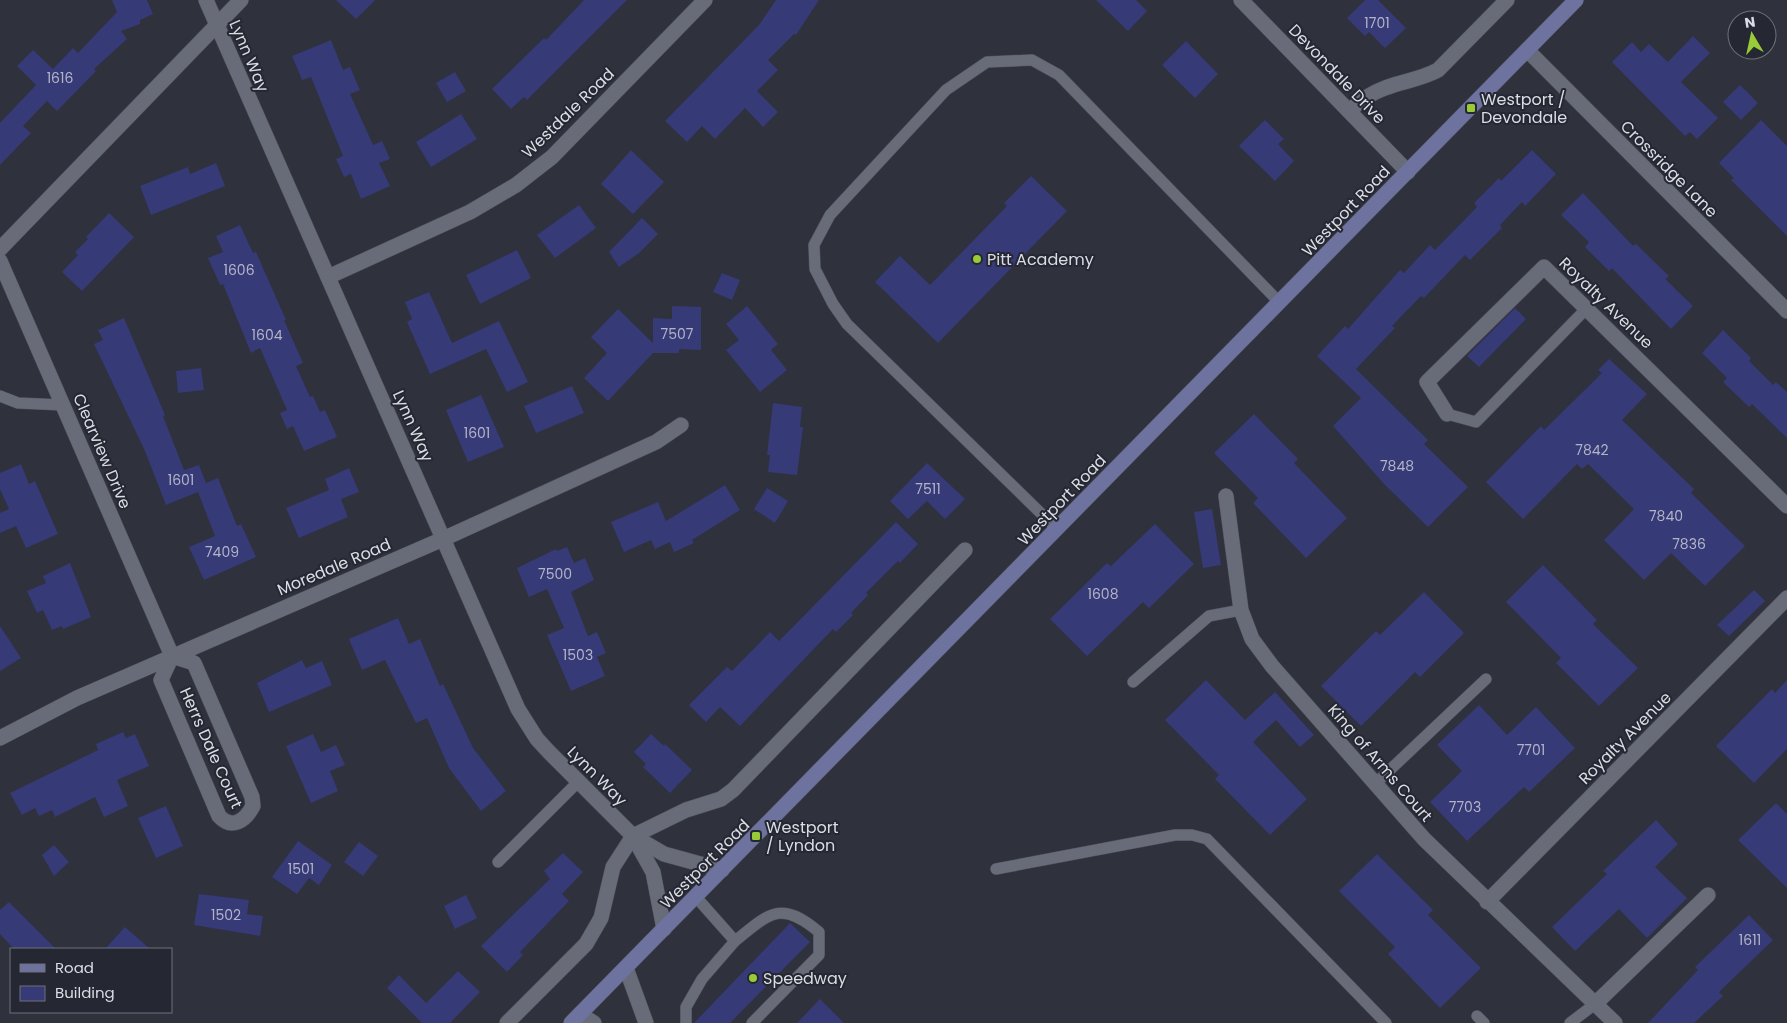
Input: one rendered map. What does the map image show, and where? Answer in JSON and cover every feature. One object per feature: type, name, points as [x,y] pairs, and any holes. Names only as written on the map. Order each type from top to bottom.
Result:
[{"type":"main road","name":"Westport Road","points":[[576,1018],[1576,0]]},
{"type":"street","name":"Lynn Way","points":[[206,0],[518,709],[537,739],[633,836],[664,854],[722,870]]},
{"type":"street","points":[[0,249],[242,0]]},
{"type":"street","name":"Westdale Road","points":[[328,277],[470,212],[516,185],[552,157],[706,0]]},
{"type":"street","name":"Devondale Drive","points":[[1241,0],[1408,172]]},
{"type":"street","points":[[1349,111],[1365,97],[1384,88],[1438,70],[1507,0]]},
{"type":"street","name":"Crossridge Lane","points":[[1527,50],[1787,311]]},
{"type":"street","name":"Clearview Drive","points":[[0,260],[172,656]]},
{"type":"street","name":"Royalty Avenue","points":[[1447,414],[1427,382],[1544,267],[1787,506]]},
{"type":"street","name":"Moredale Road","points":[[0,738],[77,698],[442,539],[656,442],[680,425]]},
{"type":"street","name":"King of Arms Court","points":[[1226,496],[1240,610],[1252,639],[1272,666],[1424,839],[1614,1023]]},
{"type":"street","points":[[507,1023],[586,944],[601,918],[613,867],[633,836],[686,810],[721,798],[732,790],[965,550]]},
{"type":"street","name":"Royalty Avenue","points":[[1487,902],[1787,598]]},
{"type":"street","name":"Herrs Dale Court","points":[[172,656],[194,663],[252,797],[253,806],[241,821],[232,824],[224,822],[218,816],[161,680],[172,656]]},
{"type":"street","name":"Lynn Way","points":[[633,836],[653,872],[664,929]]},
{"type":"street","points":[[1595,1004],[1708,895]]},
{"type":"street","points":[[626,968],[646,1023]]},
{"type":"street","points":[[576,1018],[594,1023]]},
{"type":"lane","points":[[1057,529],[846,324],[833,304],[815,269],[814,245],[830,215],[946,90],[987,62],[1032,60],[1059,75],[1280,303]]},
{"type":"lane","points":[[1447,414],[1476,422],[1586,308]]},
{"type":"lane","points":[[0,396],[18,403],[63,405]]},
{"type":"lane","points":[[1133,682],[1209,616],[1240,610]]},
{"type":"lane","points":[[1375,784],[1486,679]]},
{"type":"lane","points":[[498,862],[578,782]]},
{"type":"lane","points":[[996,869],[1175,835],[1192,835],[1207,839],[1386,1023]]},
{"type":"lane","points":[[696,897],[734,941]]},
{"type":"lane","points":[[686,1023],[686,1007],[702,979],[734,941],[766,917],[785,912],[804,919],[819,932],[819,955],[752,1023]]},
{"type":"lane","points":[[1570,1023],[1595,1004]]},
{"type":"building","points":[[112,0],[147,0],[153,14],[140,20],[140,24],[121,31],[127,39],[94,69],[96,71],[57,111],[47,101],[23,126],[31,133],[0,165],[0,123],[36,85],[17,66],[33,50],[53,69],[73,48],[78,53],[117,12]]},
{"type":"building","points":[[336,0],[375,0],[356,19]]},
{"type":"building","points":[[584,0],[627,0],[527,100],[524,97],[511,109],[492,89],[544,38],[546,40]]},
{"type":"building","points":[[776,0],[819,0],[796,35],[794,34],[768,60],[778,70],[757,91],[778,112],[763,127],[745,108],[715,139],[702,126],[687,142],[665,121],[759,25]]},
{"type":"building","points":[[1096,0],[1136,0],[1147,11],[1128,31]]},
{"type":"building","points":[[1365,0],[1378,0],[1406,28],[1385,48],[1369,32],[1365,36],[1347,18]]},
{"type":"building","points":[[1693,36],[1710,53],[1681,82],[1718,118],[1697,139],[1690,132],[1685,136],[1612,62],[1632,42],[1641,52],[1649,44],[1668,62]]},
{"type":"building","points":[[331,40],[343,70],[350,67],[360,90],[350,94],[373,145],[382,141],[390,159],[379,163],[390,186],[361,199],[351,174],[344,177],[336,159],[343,156],[311,77],[302,80],[292,56]]},
{"type":"building","points":[[1186,41],[1218,74],[1195,98],[1162,65]]},
{"type":"building","points":[[455,72],[466,91],[447,102],[436,83]]},
{"type":"building","points":[[1740,85],[1758,103],[1741,120],[1723,102]]},
{"type":"building","points":[[461,114],[477,139],[431,167],[416,142]]},
{"type":"building","points":[[1265,120],[1284,139],[1278,144],[1294,161],[1275,181],[1239,146]]},
{"type":"building","points":[[1761,120],[1787,146],[1787,236],[1731,180],[1734,178],[1719,163]]},
{"type":"building","points":[[631,150],[664,182],[633,214],[601,184]]},
{"type":"building","points":[[1532,150],[1556,174],[1525,206],[1522,202],[1500,225],[1502,228],[1470,260],[1465,255],[1424,298],[1421,296],[1392,326],[1395,328],[1356,369],[1428,440],[1424,444],[1468,487],[1428,527],[1384,484],[1333,426],[1361,398],[1317,356],[1345,326],[1348,329],[1400,270],[1404,273],[1430,245],[1435,250],[1477,207],[1474,203],[1499,178],[1501,181]]},
{"type":"building","points":[[216,163],[225,186],[151,215],[140,186],[188,167],[190,174]]},
{"type":"building","points":[[1031,176],[1067,211],[938,343],[875,282],[900,256],[930,285],[1007,206],[1004,203]]},
{"type":"building","points":[[1583,193],[1633,246],[1636,244],[1669,276],[1665,279],[1693,306],[1671,329],[1612,268],[1609,271],[1585,247],[1589,242],[1561,215]]},
{"type":"building","points":[[579,205],[596,228],[555,258],[537,235]]},
{"type":"building","points":[[109,213],[134,237],[82,291],[62,272],[78,255],[75,252],[88,239],[86,237]]},
{"type":"building","points":[[642,218],[658,234],[639,253],[619,267],[609,252]]},
{"type":"building","points":[[240,225],[253,253],[256,252],[286,320],[284,320],[303,363],[296,366],[310,397],[313,396],[320,412],[325,410],[337,437],[304,451],[293,426],[287,429],[280,413],[287,410],[260,348],[251,353],[223,284],[220,285],[208,258],[223,252],[216,236]]},
{"type":"building","points":[[517,250],[531,278],[480,304],[466,275]]},
{"type":"building","points":[[722,273],[740,280],[732,300],[713,292]]},
{"type":"building","points":[[429,292],[452,343],[499,321],[528,382],[507,392],[486,349],[430,374],[407,322],[412,319],[405,302]]},
{"type":"building","points":[[672,306],[701,307],[701,350],[679,349],[679,353],[653,353],[608,401],[584,378],[607,353],[591,337],[618,309],[653,343],[653,318],[672,319]]},
{"type":"building","points":[[747,306],[778,344],[771,350],[787,370],[760,392],[726,350],[739,340],[726,324]]},
{"type":"building","points":[[1515,308],[1526,319],[1479,367],[1467,356]]},
{"type":"building","points":[[124,318],[165,415],[163,416],[184,470],[199,465],[206,483],[218,478],[237,526],[241,524],[256,557],[204,580],[189,547],[215,536],[198,492],[166,505],[145,451],[94,344],[103,340],[98,330]]},
{"type":"building","points":[[1723,330],[1751,358],[1749,361],[1773,385],[1776,382],[1787,392],[1787,438],[1752,404],[1749,407],[1723,382],[1727,378],[1702,353]]},
{"type":"building","points":[[1609,359],[1647,394],[1622,420],[1694,489],[1691,493],[1745,546],[1705,586],[1671,553],[1644,580],[1604,540],[1634,509],[1588,464],[1582,469],[1577,464],[1523,519],[1486,482],[1541,426],[1544,430],[1602,373],[1598,370]]},
{"type":"building","points":[[201,368],[204,390],[178,393],[176,371]]},
{"type":"building","points":[[572,386],[584,413],[536,433],[524,406]]},
{"type":"building","points":[[481,395],[504,447],[468,462],[446,410]]},
{"type":"building","points":[[773,403],[802,407],[800,427],[803,427],[797,475],[768,472],[770,455],[767,455]]},
{"type":"building","points":[[1254,414],[1298,459],[1294,463],[1347,518],[1306,558],[1253,503],[1258,498],[1214,453]]},
{"type":"building","points":[[927,463],[965,499],[945,519],[927,501],[908,519],[890,501]]},
{"type":"building","points":[[21,464],[29,484],[35,481],[58,534],[26,548],[16,526],[0,533],[0,513],[9,509],[0,489],[0,473]]},
{"type":"building","points":[[349,468],[359,492],[341,499],[348,517],[299,538],[286,508],[329,490],[325,479]]},
{"type":"building","points":[[725,485],[740,510],[692,540],[694,543],[674,552],[670,542],[655,549],[651,540],[624,552],[611,522],[658,502],[666,521]]},
{"type":"building","points":[[767,488],[788,501],[775,523],[754,509]]},
{"type":"building","points":[[1212,509],[1221,565],[1203,568],[1194,512]]},
{"type":"building","points":[[896,522],[918,544],[866,593],[868,595],[851,613],[853,615],[836,632],[833,629],[740,726],[720,707],[706,722],[689,705],[727,667],[732,671],[770,632],[779,641]]},
{"type":"building","points":[[1155,524],[1194,564],[1149,608],[1143,602],[1087,656],[1050,619],[1107,563],[1111,566]]},
{"type":"building","points":[[567,547],[574,563],[585,558],[594,580],[571,592],[588,636],[597,632],[606,653],[597,657],[605,676],[571,691],[547,635],[564,628],[547,589],[529,597],[517,568],[556,549],[557,551]]},
{"type":"building","points":[[70,563],[91,617],[63,629],[62,626],[52,630],[43,610],[37,613],[27,591],[46,583],[43,576]]},
{"type":"building","points":[[1543,565],[1597,620],[1593,624],[1638,668],[1599,706],[1556,663],[1561,658],[1506,602]]},
{"type":"building","points":[[1754,590],[1765,601],[1729,636],[1717,625]]},
{"type":"building","points":[[1424,592],[1464,633],[1420,677],[1415,672],[1361,726],[1321,686],[1376,631],[1380,635]]},
{"type":"building","points":[[398,618],[409,644],[420,639],[440,686],[443,684],[473,748],[506,791],[481,811],[449,768],[427,718],[416,723],[385,660],[362,670],[349,639]]},
{"type":"building","points":[[0,626],[21,658],[0,671]]},
{"type":"building","points":[[302,660],[306,668],[322,661],[332,685],[269,712],[257,683]]},
{"type":"building","points":[[1206,680],[1245,720],[1275,692],[1314,735],[1300,747],[1276,720],[1253,742],[1307,799],[1270,835],[1215,779],[1219,775],[1165,720]]},
{"type":"building","points":[[1787,680],[1787,749],[1754,783],[1716,746],[1772,689],[1775,693]]},
{"type":"building","points":[[1479,705],[1507,735],[1536,707],[1575,748],[1529,792],[1524,787],[1467,841],[1430,802],[1462,771],[1437,745]]},
{"type":"building","points":[[123,732],[126,738],[135,734],[149,766],[117,780],[128,806],[104,817],[95,797],[55,817],[52,810],[39,816],[35,808],[22,815],[10,793],[98,750],[96,744]]},
{"type":"building","points":[[313,734],[321,752],[336,745],[345,765],[330,771],[338,791],[311,803],[286,746]]},
{"type":"building","points":[[651,734],[664,746],[665,744],[692,770],[670,793],[643,767],[646,764],[634,752]]},
{"type":"building","points":[[1776,803],[1787,814],[1787,888],[1738,840]]},
{"type":"building","points":[[166,806],[183,846],[156,858],[138,818]]},
{"type":"building","points":[[1656,820],[1678,844],[1655,867],[1687,898],[1647,938],[1619,909],[1575,951],[1552,927],[1607,874],[1603,871]]},
{"type":"building","points":[[298,841],[332,865],[319,885],[309,878],[297,894],[272,877]]},
{"type":"building","points":[[359,842],[378,856],[363,876],[344,862]]},
{"type":"building","points":[[54,845],[69,862],[54,876],[42,855]]},
{"type":"building","points":[[563,853],[583,872],[562,894],[569,901],[520,952],[523,955],[507,972],[481,946],[550,879],[544,871]]},
{"type":"building","points":[[1377,854],[1433,910],[1428,915],[1481,968],[1440,1008],[1388,954],[1395,947],[1339,891]]},
{"type":"building","points":[[199,894],[249,900],[247,914],[263,916],[260,936],[194,925]]},
{"type":"building","points":[[466,895],[477,918],[455,929],[444,906]]},
{"type":"building","points":[[9,902],[55,948],[13,948],[0,934],[0,910]]},
{"type":"building","points":[[1749,915],[1773,940],[1719,992],[1723,996],[1694,1023],[1648,1023],[1698,970],[1695,967]]},
{"type":"building","points":[[790,923],[810,942],[730,1023],[694,1023]]},
{"type":"building","points":[[125,927],[149,948],[106,948]]},
{"type":"building","points":[[458,971],[480,992],[450,1023],[422,1023],[387,988],[399,975],[426,1003]]},
{"type":"building","points":[[820,999],[844,1023],[797,1023]]},
{"type":"place","name":"Westport / Devondale","points":[[1471,108]]},
{"type":"place","name":"Pitt Academy","points":[[977,259]]},
{"type":"place","name":"Westport / Lyndon","points":[[756,836]]},
{"type":"place","name":"Speedway","points":[[753,978]]}]
